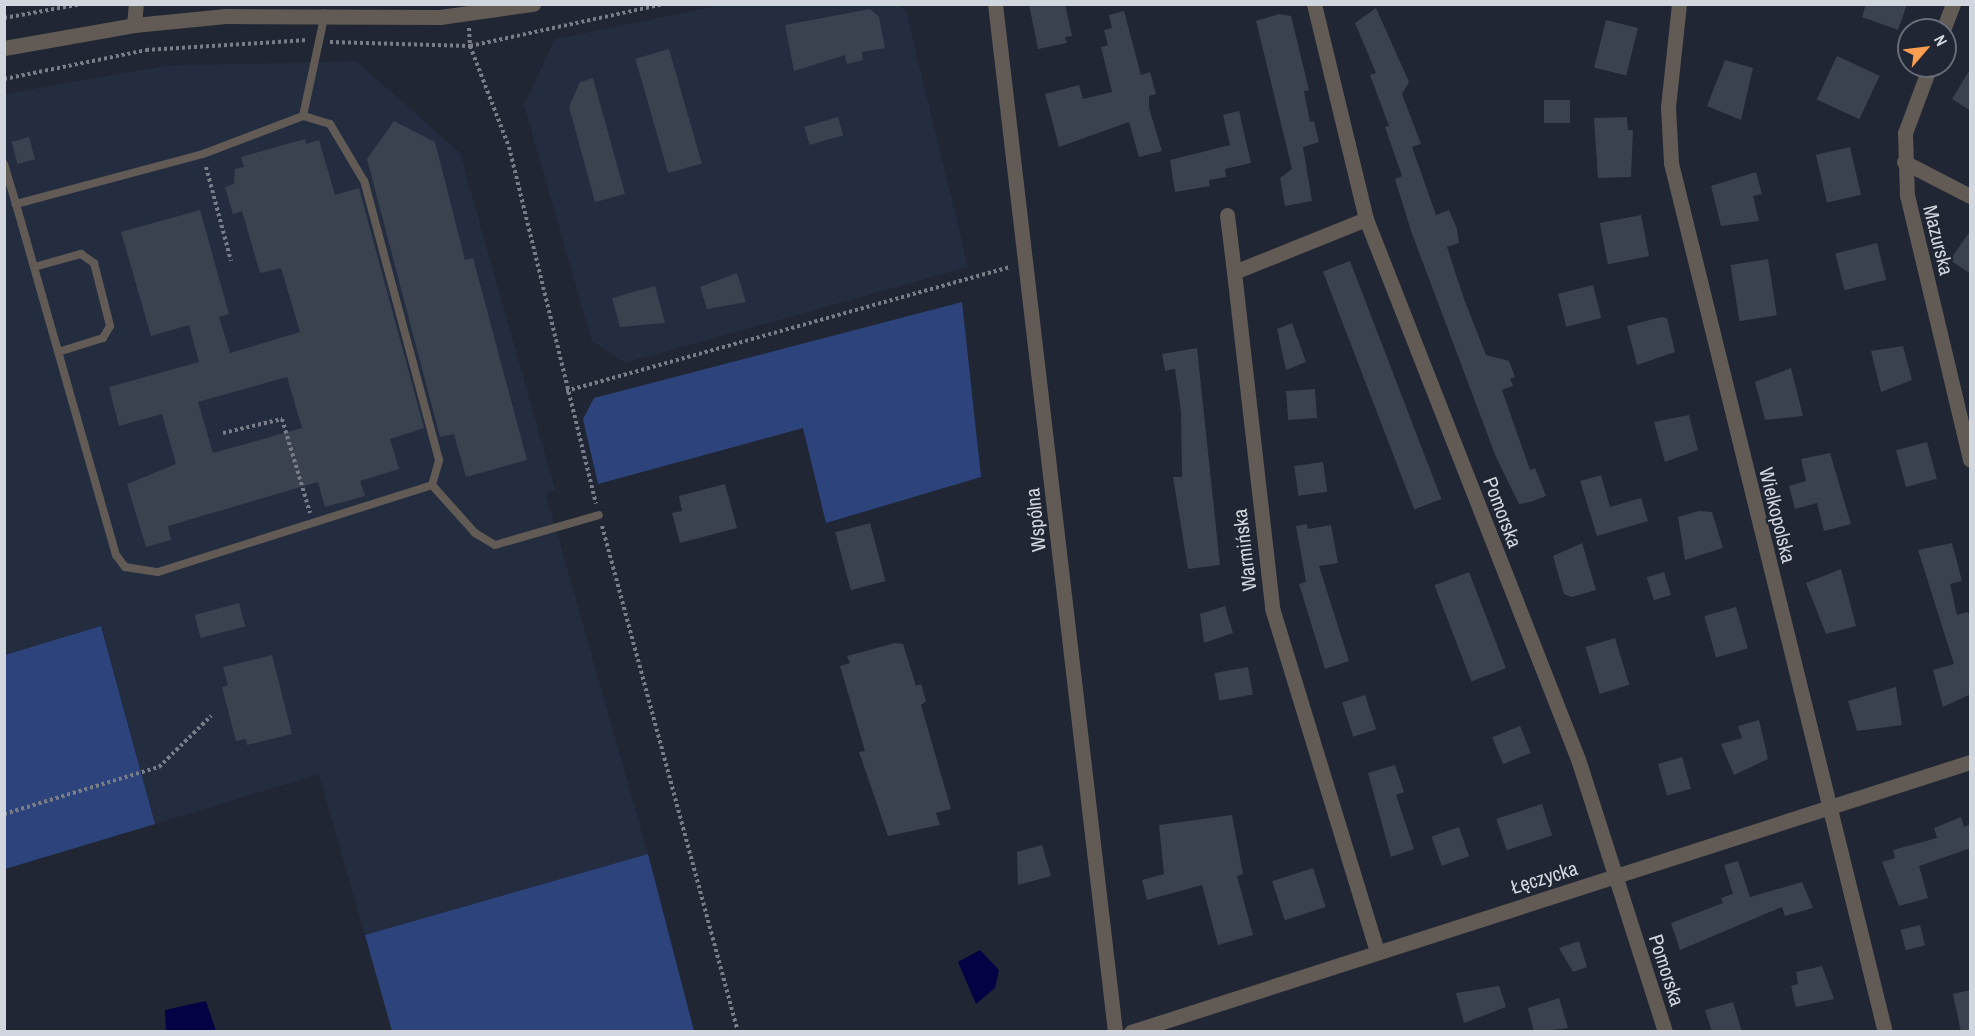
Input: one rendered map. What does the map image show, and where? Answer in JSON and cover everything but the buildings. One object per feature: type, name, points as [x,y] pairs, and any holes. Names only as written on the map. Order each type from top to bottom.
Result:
[{"type":"street","points":[[134,25],[136,4]]},
{"type":"street","points":[[4,48],[134,25],[296,9],[326,12],[450,11],[533,4]]},
{"type":"street","name":"Wspólna","points":[[995,4],[1115,1032]]},
{"type":"street","name":"Pomorska","points":[[1314,4],[1365,219],[1578,759],[1664,1031]]},
{"type":"street","name":"Wielkopolska","points":[[1679,4],[1668,106],[1671,163],[1826,806],[1885,1032]]},
{"type":"street","name":"Mazurska","points":[[1926,78],[1905,133],[1904,162],[1907,195],[1971,460]]},
{"type":"street","points":[[1904,162],[1971,196]]},
{"type":"street","name":"Warmińska","points":[[1227,215],[1272,608],[1377,952]]},
{"type":"street","points":[[1233,272],[1365,219]]},
{"type":"street","name":"Łęczycka","points":[[1131,1032],[1616,877],[1826,806],[1971,762]]},
{"type":"lane","points":[[303,116],[326,12]]},
{"type":"lane","points":[[16,204],[203,154],[303,116],[330,124],[364,181],[439,460],[432,485]]},
{"type":"lane","points":[[4,164],[116,555],[125,567],[158,572],[314,525],[432,485]]},
{"type":"lane","points":[[34,267],[81,254],[94,263],[110,326],[103,338],[58,352]]},
{"type":"lane","points":[[432,485],[475,533],[495,545],[599,515]]},
{"type":"path","points":[[4,18],[81,4]]},
{"type":"path","points":[[203,154],[231,261]]},
{"type":"path","points":[[566,391],[1027,263]]},
{"type":"path","points":[[223,433],[282,419],[314,525]]},
{"type":"path","points":[[4,814],[159,767],[211,716]]},
{"type":"shaded area","points":[[722,5],[900,5],[906,11],[968,267],[625,363],[592,341],[524,105],[555,39]]},
{"type":"shaded area","points":[[356,61],[460,153],[555,490],[546,494],[648,854],[365,935],[319,774],[155,824],[102,626],[5,655],[5,94],[164,66]]},
{"type":"shaded area","points":[[962,302],[981,477],[826,523],[803,428],[598,484],[583,419],[594,398]]},
{"type":"shaded area","points":[[101,626],[155,824],[5,869],[5,655]]},
{"type":"shaded area","points":[[648,854],[694,1031],[392,1031],[365,935]]},
{"type":"shaded area","points":[[980,950],[999,970],[995,988],[976,1004],[958,962]]},
{"type":"shaded area","points":[[206,1001],[216,1031],[166,1031],[165,1010]]}]
